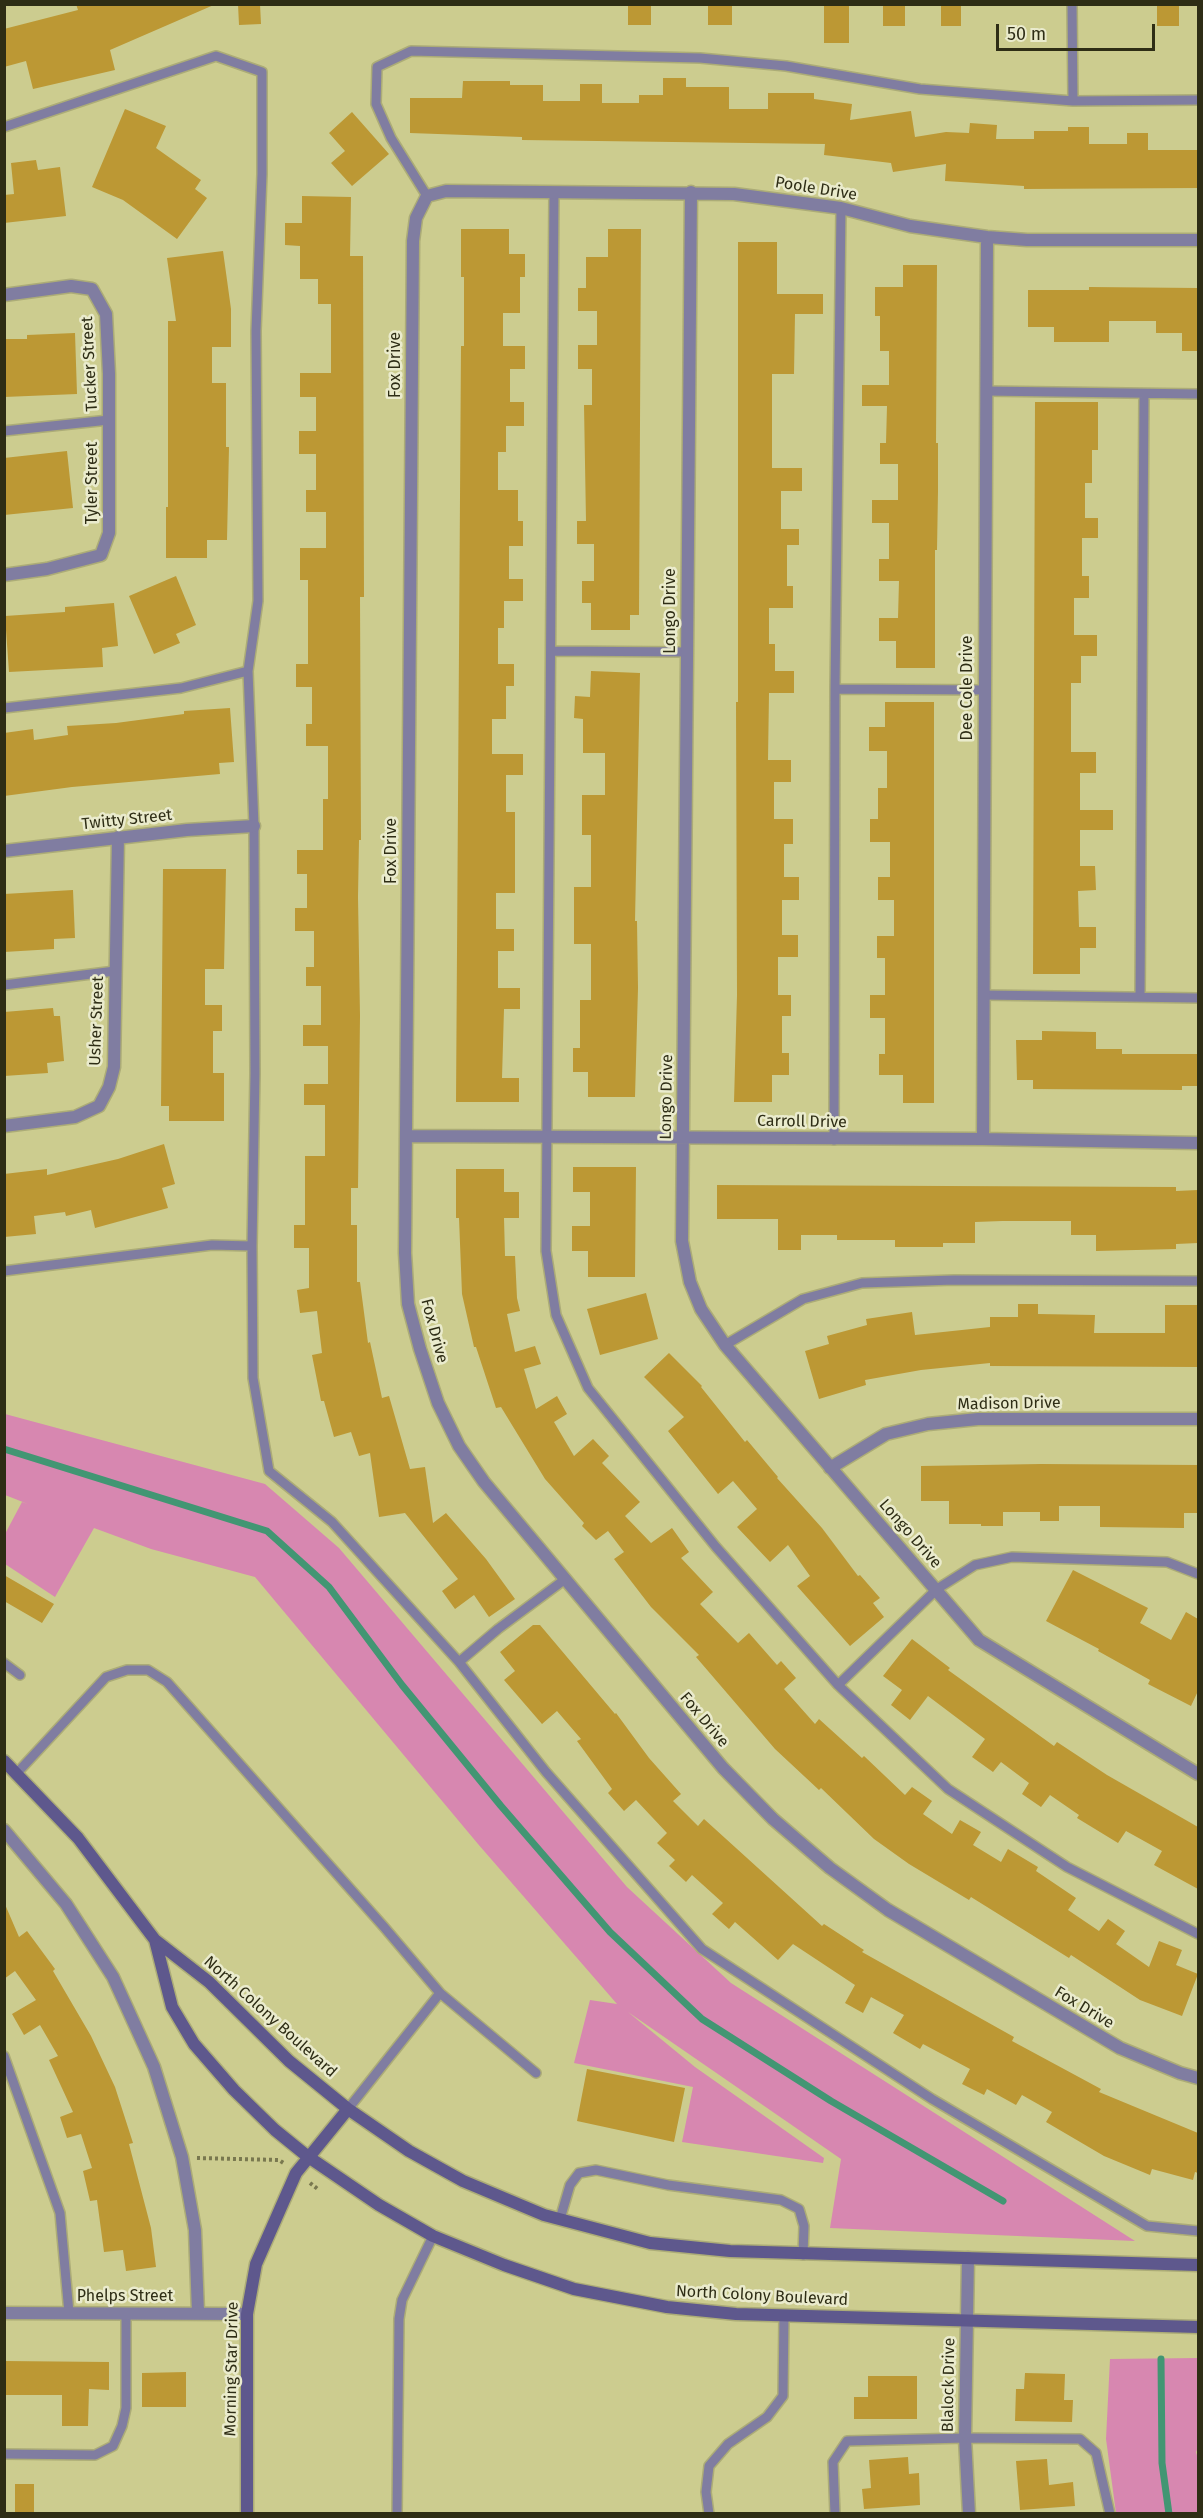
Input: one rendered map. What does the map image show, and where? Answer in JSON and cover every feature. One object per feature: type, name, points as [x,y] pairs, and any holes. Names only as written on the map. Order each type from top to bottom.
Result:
[{"type":"street","name":"Poole Drive","points":[[427,196],[446,191],[734,194],[841,208],[910,226],[987,237],[1027,240],[1198,240]]},
{"type":"street","name":"Longo Drive","points":[[691,192],[682,1241],[690,1282],[701,1309],[725,1345],[979,1640],[1198,1774]]},
{"type":"street","name":"Fox Drive","points":[[427,196],[416,218],[413,241],[405,1253],[408,1304],[438,1403],[459,1446],[484,1482],[723,1768],[773,1819],[830,1868],[888,1910],[1120,2048],[1198,2078]]},
{"type":"street","name":"Dee Cole Drive","points":[[983,1139],[987,237]]},
{"type":"street","name":"Tucker Street","points":[[4,296],[71,286],[92,289],[106,314],[110,420]]},
{"type":"street","name":"Tyler Street","points":[[4,574],[47,569],[100,555],[110,534],[110,420]]},
{"type":"street","name":"Twitty Street","points":[[4,851],[118,837],[254,826]]},
{"type":"street","name":"Usher Street","points":[[4,1126],[75,1117],[99,1106],[110,1087],[114,1067],[118,837]]},
{"type":"street","name":"Carroll Drive","points":[[406,1136],[983,1139],[1198,1143]]},
{"type":"street","name":"Madison Drive","points":[[830,1468],[886,1434],[928,1424],[978,1419],[1198,1419]]},
{"type":"street","name":"North Colony Boulevard","points":[[4,1761],[78,1838],[155,1940],[209,1982],[289,2061],[348,2109],[409,2151],[463,2181],[544,2215],[650,2243],[803,2255],[1198,2265]]},
{"type":"street","points":[[4,1830],[66,1904],[113,1977],[154,2067],[182,2157],[195,2230],[198,2313]]},
{"type":"street","name":"North Colony Boulevard","points":[[155,1940],[172,2007],[194,2044],[234,2091],[275,2130],[307,2156],[380,2205],[434,2236],[504,2265],[574,2289],[667,2307],[784,2316],[1198,2327]]},
{"type":"street","name":"Morning Star Drive","points":[[247,2514],[247,2314],[256,2264],[296,2173],[307,2156],[348,2109]]},
{"type":"street","name":"Blalock Drive","points":[[968,2258],[964,2438],[969,2514]]},
{"type":"street","name":"Phelps Street","points":[[4,2313],[247,2314]]},
{"type":"lane","points":[[1072,4],[1073,101]]},
{"type":"lane","points":[[427,196],[391,138],[376,104],[377,67],[411,51],[700,58],[786,66],[920,89],[1073,101],[1198,100]]},
{"type":"lane","points":[[4,127],[216,57],[262,72],[262,174],[256,331],[258,602],[248,671],[254,826],[253,1378],[269,1471],[332,1522],[459,1662],[546,1772],[702,1949],[932,2099],[1147,2226],[1198,2231]]},
{"type":"lane","points":[[554,192],[546,1251],[556,1315],[588,1388],[716,1547],[838,1685],[948,1789],[1067,1867],[1198,1934]]},
{"type":"lane","points":[[834,1140],[835,689],[841,208]]},
{"type":"lane","points":[[986,391],[1198,394]]},
{"type":"lane","points":[[1140,997],[1144,394]]},
{"type":"lane","points":[[4,431],[110,420]]},
{"type":"lane","points":[[551,651],[688,652]]},
{"type":"lane","points":[[4,708],[181,687],[248,671]]},
{"type":"lane","points":[[835,689],[985,690]]},
{"type":"lane","points":[[4,986],[115,971]]},
{"type":"lane","points":[[983,995],[1198,998]]},
{"type":"lane","points":[[4,1270],[212,1245],[252,1246]]},
{"type":"lane","points":[[725,1345],[803,1299],[862,1283],[954,1280],[1198,1281]]},
{"type":"lane","points":[[838,1685],[937,1589],[975,1565],[1012,1557],[1167,1562],[1198,1574]]},
{"type":"lane","points":[[459,1662],[498,1629],[564,1580]]},
{"type":"lane","points":[[4,1663],[20,1675]]},
{"type":"lane","points":[[17,1773],[106,1677],[127,1670],[148,1670],[167,1682],[440,1993],[536,2073]]},
{"type":"lane","points":[[348,2109],[440,1993]]},
{"type":"lane","points":[[4,2056],[60,2213],[69,2313]]},
{"type":"lane","points":[[560,2219],[570,2185],[579,2173],[596,2170],[668,2185],[781,2200],[799,2209],[804,2226],[803,2255]]},
{"type":"lane","points":[[397,2514],[399,2319],[402,2300],[434,2236]]},
{"type":"lane","points":[[4,2454],[95,2455],[113,2446],[122,2426],[126,2409],[126,2313]]},
{"type":"lane","points":[[710,2514],[706,2492],[709,2466],[728,2444],[767,2417],[783,2396],[784,2316]]},
{"type":"lane","points":[[835,2514],[833,2462],[847,2441],[964,2438],[1080,2439],[1096,2453],[1110,2514]]},
{"type":"path","points":[[182,2157],[279,2160],[319,2190]]},
{"type":"shaded area","points":[[5,1414],[265,1484],[339,1548],[627,1887],[731,1983],[1135,2241],[830,2228],[841,2159],[628,2012],[695,2067],[824,2158],[823,2163],[682,2142],[693,2087],[574,2063],[590,2000],[617,2004],[478,1844],[255,1577],[151,1549],[94,1528],[55,1597],[5,1564],[5,1534],[22,1502],[28,1504],[5,1495]]},
{"type":"shaded area","points":[[1198,2358],[1198,2448],[1196,2452],[1198,2513],[1116,2513],[1106,2439],[1110,2359]]},
{"type":"building","points":[[76,4],[216,4],[110,50],[115,70],[33,89],[26,61],[4,67],[4,29],[78,10]]},
{"type":"building","points":[[238,4],[260,4],[261,24],[239,25]]},
{"type":"building","points":[[628,4],[651,4],[651,25],[628,25]]},
{"type":"building","points":[[708,4],[732,4],[732,25],[708,25]]},
{"type":"building","points":[[824,4],[849,4],[849,43],[824,43]]},
{"type":"building","points":[[883,4],[905,4],[905,26],[883,26]]},
{"type":"building","points":[[941,4],[961,4],[961,26],[941,26]]},
{"type":"building","points":[[1157,4],[1179,4],[1179,26],[1157,26]]},
{"type":"building","points":[[663,78],[686,78],[686,87],[729,87],[729,109],[768,109],[768,93],[814,93],[814,99],[852,104],[850,120],[911,111],[915,137],[946,132],[969,133],[970,123],[997,125],[996,139],[1034,139],[1034,131],[1068,131],[1068,127],[1089,127],[1089,144],[1127,144],[1127,133],[1148,133],[1148,150],[1198,150],[1198,188],[1024,189],[1024,186],[945,181],[946,164],[893,172],[891,163],[824,155],[825,144],[522,140],[522,137],[410,133],[410,98],[462,98],[463,81],[510,81],[510,85],[543,85],[543,101],[580,101],[580,84],[602,84],[602,103],[639,103],[639,95],[663,95]]},
{"type":"building","points":[[125,109],[166,126],[156,148],[201,180],[195,189],[207,198],[177,239],[123,200],[92,187]]},
{"type":"building","points":[[352,112],[389,154],[352,186],[331,163],[345,151],[329,133]]},
{"type":"building","points":[[36,160],[38,170],[60,167],[66,216],[4,223],[4,195],[14,194],[11,163]]},
{"type":"building","points":[[302,196],[351,197],[350,256],[363,256],[364,597],[360,597],[361,840],[359,840],[358,897],[360,1016],[358,1188],[351,1188],[351,1225],[357,1225],[357,1282],[360,1282],[368,1343],[370,1342],[382,1398],[389,1396],[410,1469],[425,1467],[433,1523],[446,1513],[486,1559],[515,1599],[489,1617],[474,1595],[455,1609],[442,1591],[458,1579],[405,1513],[379,1517],[370,1453],[359,1456],[351,1432],[334,1437],[324,1401],[321,1401],[312,1355],[322,1353],[317,1311],[300,1313],[297,1290],[309,1288],[309,1248],[294,1248],[294,1225],[305,1225],[305,1156],[325,1156],[325,1105],[304,1105],[304,1084],[328,1084],[328,1046],[303,1046],[303,1025],[321,1025],[321,986],[306,986],[306,967],[314,967],[314,931],[295,931],[295,908],[307,908],[307,874],[297,874],[297,850],[323,850],[323,799],[328,799],[328,746],[306,746],[306,724],[312,724],[312,687],[296,687],[296,664],[308,664],[308,580],[300,580],[300,548],[326,548],[326,512],[306,512],[306,490],[316,490],[316,454],[299,454],[299,431],[316,431],[316,397],[300,397],[300,373],[331,373],[331,304],[318,304],[318,279],[300,279],[300,246],[285,245],[285,223],[302,223]]},
{"type":"building","points":[[461,229],[509,229],[509,254],[525,254],[525,277],[520,277],[520,313],[503,313],[503,346],[525,346],[525,369],[510,369],[510,402],[524,402],[524,426],[506,426],[506,452],[498,452],[498,490],[518,490],[518,521],[523,521],[523,546],[509,546],[509,579],[523,579],[523,601],[504,601],[504,628],[498,628],[498,664],[514,664],[514,686],[506,686],[506,719],[492,719],[492,754],[523,754],[523,775],[506,775],[506,812],[515,812],[515,893],[496,893],[496,929],[514,929],[514,951],[498,951],[498,988],[520,988],[520,1009],[504,1009],[502,1078],[519,1078],[519,1102],[456,1102],[461,346],[464,346]]},
{"type":"building","points":[[608,229],[641,229],[639,615],[630,615],[630,630],[591,630],[591,603],[582,603],[582,581],[594,581],[594,544],[577,544],[577,521],[586,521],[584,405],[592,405],[592,369],[578,369],[578,345],[597,345],[597,311],[578,311],[578,288],[586,288],[586,257],[608,257]]},
{"type":"building","points":[[738,242],[777,242],[777,294],[823,294],[823,314],[795,314],[794,374],[772,374],[772,468],[802,468],[802,491],[781,491],[781,529],[799,529],[799,545],[787,545],[787,586],[793,586],[793,608],[769,608],[769,644],[775,644],[775,671],[794,671],[794,693],[769,693],[768,760],[791,760],[791,782],[774,782],[774,819],[793,819],[793,844],[784,844],[784,877],[799,877],[799,900],[782,900],[782,935],[798,935],[798,957],[778,957],[778,995],[791,995],[791,1016],[782,1016],[782,1053],[789,1053],[789,1075],[772,1075],[772,1102],[734,1102],[737,995]]},
{"type":"building","points":[[223,251],[231,309],[231,347],[212,347],[212,383],[226,383],[226,447],[229,447],[227,540],[207,540],[207,558],[166,558],[168,321],[176,321],[167,258]]},
{"type":"building","points":[[903,265],[937,265],[938,491],[937,550],[935,550],[935,668],[896,668],[896,641],[879,641],[879,618],[898,618],[899,581],[879,581],[879,559],[889,559],[889,523],[872,523],[872,500],[898,500],[898,464],[880,464],[880,443],[886,443],[887,406],[862,406],[862,385],[889,385],[889,351],[880,351],[880,316],[875,316],[875,287],[903,287]]},
{"type":"building","points":[[1089,287],[1198,288],[1198,351],[1182,351],[1182,333],[1156,333],[1156,321],[1109,321],[1109,342],[1054,342],[1054,327],[1028,327],[1028,290],[1089,290]]},
{"type":"building","points":[[75,333],[77,394],[4,397],[4,339],[27,339],[27,335]]},
{"type":"building","points":[[1035,402],[1098,402],[1098,450],[1092,450],[1092,483],[1085,483],[1085,518],[1098,518],[1098,538],[1082,538],[1082,576],[1089,576],[1089,598],[1074,598],[1074,635],[1097,635],[1097,656],[1081,656],[1081,683],[1071,683],[1071,752],[1096,752],[1096,773],[1080,773],[1080,810],[1113,810],[1113,830],[1080,830],[1080,866],[1095,866],[1096,890],[1078,891],[1079,927],[1096,927],[1096,948],[1080,948],[1080,974],[1033,974]]},
{"type":"building","points":[[67,451],[73,508],[4,515],[4,458]]},
{"type":"building","points":[[176,576],[196,625],[176,634],[180,643],[154,654],[129,596]]},
{"type":"building","points":[[114,603],[118,646],[102,648],[103,667],[9,672],[5,616],[65,612],[65,607]]},
{"type":"building","points":[[591,671],[640,673],[635,921],[637,921],[638,988],[635,1097],[588,1097],[588,1072],[573,1072],[573,1048],[580,1048],[580,1000],[591,1000],[591,944],[574,944],[574,887],[591,887],[591,835],[582,835],[582,795],[605,795],[605,753],[583,753],[583,719],[574,718],[575,696],[590,697]]},
{"type":"building","points":[[885,702],[934,702],[934,1103],[903,1103],[903,1075],[879,1075],[879,1054],[885,1054],[885,1018],[870,1018],[870,995],[885,995],[885,958],[877,958],[877,936],[894,936],[894,900],[878,900],[878,877],[890,877],[890,842],[870,842],[870,819],[878,819],[878,788],[887,788],[887,751],[869,751],[869,727],[885,727]]},
{"type":"building","points":[[230,708],[234,762],[219,763],[220,774],[72,787],[4,796],[4,733],[33,729],[34,740],[68,735],[67,726],[116,723],[184,714],[184,711]]},
{"type":"building","points":[[163,869],[226,869],[224,969],[205,969],[205,1005],[222,1005],[222,1031],[213,1031],[213,1073],[224,1073],[224,1121],[169,1121],[169,1106],[161,1106]]},
{"type":"building","points":[[73,890],[75,938],[54,939],[54,949],[4,952],[4,894]]},
{"type":"building","points":[[53,1008],[54,1016],[60,1016],[64,1061],[47,1063],[48,1073],[4,1076],[4,1012]]},
{"type":"building","points":[[1042,1031],[1096,1032],[1096,1049],[1122,1049],[1122,1054],[1198,1054],[1198,1086],[1182,1086],[1182,1090],[1033,1089],[1033,1080],[1017,1080],[1016,1040],[1042,1040]]},
{"type":"building","points":[[164,1144],[175,1184],[162,1188],[168,1208],[95,1228],[91,1210],[66,1216],[65,1212],[34,1216],[36,1234],[4,1237],[4,1174],[47,1169],[47,1175],[118,1159]]},
{"type":"building","points":[[573,1167],[636,1167],[635,1277],[588,1277],[588,1251],[572,1251],[572,1226],[590,1226],[590,1192],[573,1192]]},
{"type":"building","points":[[456,1169],[504,1169],[504,1192],[519,1192],[519,1218],[504,1218],[505,1256],[515,1256],[517,1298],[520,1311],[507,1314],[515,1352],[535,1346],[541,1364],[524,1369],[536,1409],[557,1396],[567,1414],[554,1422],[574,1456],[593,1439],[609,1456],[602,1463],[640,1502],[625,1516],[651,1543],[672,1528],[689,1552],[681,1558],[713,1592],[700,1604],[738,1643],[749,1633],[777,1665],[781,1661],[796,1678],[784,1689],[815,1724],[819,1719],[862,1758],[864,1756],[905,1795],[912,1787],[932,1801],[923,1814],[952,1834],[960,1820],[981,1832],[973,1845],[1001,1862],[1008,1849],[1038,1867],[1036,1871],[1076,1898],[1068,1910],[1099,1931],[1108,1919],[1125,1931],[1116,1944],[1149,1967],[1159,1941],[1182,1950],[1176,1965],[1198,1974],[1182,2016],[1140,2000],[1071,1955],[1069,1958],[971,1897],[969,1900],[909,1864],[874,1839],[821,1788],[819,1790],[775,1749],[696,1657],[699,1655],[651,1607],[614,1559],[624,1552],[608,1531],[596,1540],[582,1526],[584,1523],[545,1479],[501,1407],[496,1408],[476,1347],[474,1347],[462,1294],[459,1218],[456,1218]]},
{"type":"building","points":[[717,1185],[1176,1187],[1176,1191],[1198,1190],[1198,1243],[1176,1244],[1176,1249],[1096,1251],[1096,1235],[1071,1235],[1071,1221],[1002,1221],[975,1222],[975,1243],[943,1243],[943,1247],[895,1247],[895,1240],[837,1240],[837,1235],[801,1235],[801,1250],[778,1250],[778,1219],[717,1219]]},
{"type":"building","points":[[646,1293],[658,1339],[600,1355],[587,1309]]},
{"type":"building","points":[[1018,1304],[1038,1304],[1038,1314],[1095,1315],[1094,1333],[1165,1333],[1165,1305],[1198,1305],[1198,1367],[990,1366],[990,1363],[921,1370],[865,1380],[866,1385],[819,1399],[805,1351],[829,1344],[827,1336],[867,1325],[866,1319],[912,1312],[915,1335],[990,1327],[990,1317],[1018,1317]]},
{"type":"building","points":[[669,1353],[702,1386],[745,1442],[747,1440],[777,1478],[822,1528],[858,1576],[860,1575],[880,1598],[873,1603],[884,1617],[850,1646],[797,1586],[810,1576],[788,1545],[770,1562],[737,1527],[757,1509],[733,1481],[718,1494],[668,1431],[684,1417],[644,1377]]},
{"type":"building","points":[[1198,1465],[1198,1513],[1184,1513],[1184,1528],[1100,1527],[1100,1506],[1059,1506],[1059,1521],[1040,1521],[1040,1512],[1003,1512],[1003,1526],[981,1526],[981,1524],[949,1524],[949,1501],[921,1501],[921,1466]]},
{"type":"building","points":[[1073,1570],[1148,1608],[1140,1623],[1171,1640],[1186,1612],[1198,1619],[1198,1691],[1191,1706],[1148,1684],[1150,1680],[1046,1621]]},
{"type":"building","points":[[4,1575],[54,1604],[42,1623],[4,1601]]},
{"type":"building","points":[[533,1625],[540,1625],[616,1713],[649,1758],[681,1794],[673,1801],[698,1826],[704,1819],[822,1926],[824,1924],[864,1950],[862,1952],[1014,2037],[1012,2041],[1101,2089],[1099,2092],[1198,2133],[1198,2173],[1195,2172],[1193,2180],[1152,2169],[1150,2175],[1104,2156],[1046,2122],[1052,2112],[1022,2095],[1016,2105],[987,2089],[984,2095],[962,2084],[970,2069],[923,2044],[920,2049],[893,2033],[904,2015],[871,1997],[863,2013],[845,2003],[855,1985],[793,1944],[778,1960],[735,1922],[729,1929],[712,1914],[723,1903],[692,1875],[686,1882],[669,1866],[675,1860],[657,1843],[667,1833],[636,1800],[624,1811],[608,1793],[612,1789],[577,1741],[581,1739],[557,1711],[542,1724],[504,1680],[515,1671],[500,1652]]},
{"type":"building","points":[[912,1639],[950,1668],[948,1670],[1054,1746],[1057,1742],[1107,1775],[1198,1827],[1198,1889],[1154,1865],[1162,1851],[1126,1831],[1118,1843],[1077,1818],[1079,1815],[1050,1795],[1041,1807],[1022,1794],[1029,1783],[1001,1762],[993,1772],[972,1757],[985,1739],[928,1696],[910,1720],[891,1705],[902,1690],[883,1676]]},
{"type":"building","points":[[4,1902],[19,1937],[27,1931],[55,1969],[53,1971],[91,2036],[115,2087],[133,2143],[129,2144],[151,2228],[156,2267],[126,2271],[123,2250],[104,2252],[97,2200],[90,2201],[83,2171],[92,2168],[81,2134],[67,2138],[60,2117],[73,2112],[49,2060],[58,2056],[40,2025],[24,2035],[12,2014],[36,2000],[15,1971],[4,1979]]},
{"type":"building","points":[[587,2069],[685,2088],[674,2142],[577,2121]]},
{"type":"building","points":[[4,2361],[109,2362],[109,2390],[89,2389],[88,2426],[62,2426],[62,2395],[4,2395]]},
{"type":"building","points":[[186,2372],[186,2407],[142,2407],[142,2373]]},
{"type":"building","points":[[1025,2373],[1065,2374],[1064,2400],[1073,2400],[1072,2422],[1015,2421],[1016,2389],[1024,2389]]},
{"type":"building","points":[[868,2376],[917,2376],[917,2419],[854,2419],[854,2397],[868,2397]]},
{"type":"building","points":[[908,2457],[909,2474],[919,2473],[920,2505],[864,2509],[862,2489],[871,2488],[869,2460]]},
{"type":"building","points":[[1047,2459],[1049,2485],[1073,2482],[1075,2506],[1020,2510],[1016,2461]]},
{"type":"building","points":[[15,2484],[34,2484],[34,2514],[15,2514]]},
{"type":"waterway","points":[[4,1449],[267,1531],[329,1587],[402,1685],[501,1806],[610,1932],[702,2019],[831,2101],[1003,2201]]},
{"type":"waterway","points":[[1161,2359],[1162,2463],[1169,2514]]}]
